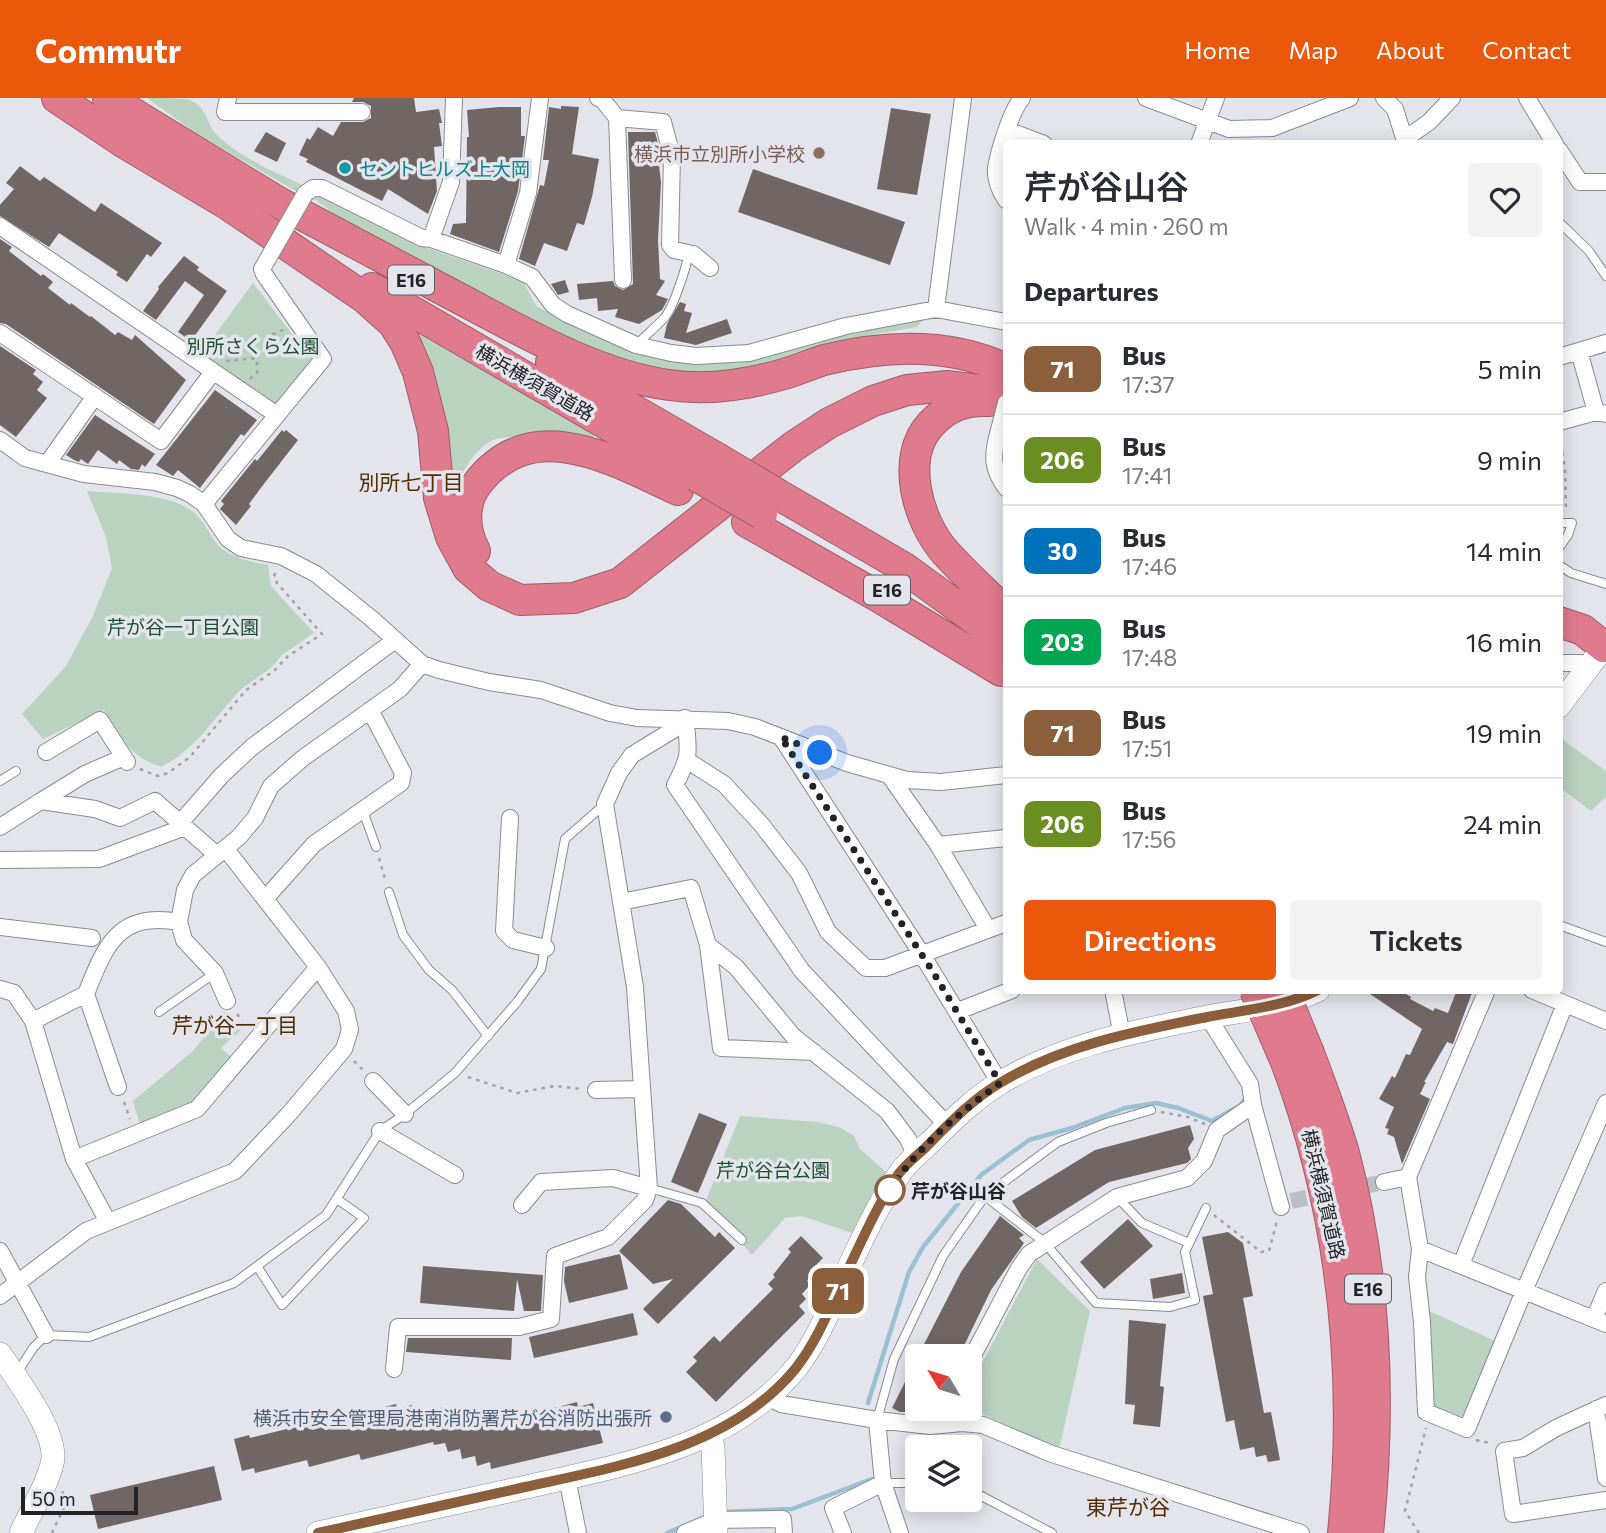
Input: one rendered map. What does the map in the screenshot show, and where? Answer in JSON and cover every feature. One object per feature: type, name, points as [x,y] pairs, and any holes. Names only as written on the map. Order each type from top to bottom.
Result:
[{"type":"highway","name":"横浜横須賀道路","points":[[57,98],[123,142],[230,206],[697,475],[763,510],[955,635],[1003,672]]},
{"type":"highway","name":"横浜横須賀道路","points":[[108,98],[275,201],[697,475]]},
{"type":"highway","points":[[275,201],[546,344],[617,372],[667,385],[711,388],[740,385],[824,361],[900,349],[930,348],[964,353],[1003,368]]},
{"type":"highway","points":[[230,206],[365,298],[393,323],[418,372],[433,431],[439,498],[451,537],[468,568],[489,586],[520,600],[574,598],[620,583],[794,446],[829,423],[873,401],[907,390],[947,386],[987,391],[1003,396]]},
{"type":"highway","points":[[763,510],[697,475],[611,459],[570,448],[539,445],[513,453],[488,470],[474,489],[466,513],[468,538],[484,567],[507,581],[528,589],[556,589],[584,584],[625,566],[788,434],[864,388],[907,375],[960,372],[1003,378]]},
{"type":"highway","points":[[1003,403],[964,401],[941,413],[925,430],[914,456],[914,487],[926,519],[943,550],[1003,610]]},
{"type":"highway","name":"横浜横須賀道路","points":[[763,510],[903,567],[1003,640]]},
{"type":"highway","points":[[1563,623],[1583,630],[1600,651]]},
{"type":"highway","points":[[1563,641],[1600,651]]},
{"type":"highway","name":"横浜横須賀道路","points":[[1258,994],[1298,1057],[1343,1152],[1357,1210],[1373,1335],[1376,1403],[1374,1479],[1368,1533]]},
{"type":"highway","name":"横浜横須賀道路","points":[[1284,994],[1298,1057],[1304,1110],[1318,1158],[1341,1271],[1348,1336],[1350,1405],[1348,1483],[1343,1533]]},
{"type":"street","points":[[228,98],[225,112],[366,112]]},
{"type":"street","points":[[426,239],[451,182],[455,98]]},
{"type":"street","points":[[506,265],[528,193],[540,98]]},
{"type":"street","points":[[598,98],[602,99],[617,118],[623,280]]},
{"type":"street","points":[[936,309],[963,98]]},
{"type":"street","points":[[1004,140],[1022,98]]},
{"type":"street","points":[[1146,98],[1228,129],[1272,128],[1350,98]]},
{"type":"street","points":[[1201,140],[1216,98]]},
{"type":"street","points":[[1384,98],[1395,110],[1406,140]]},
{"type":"street","points":[[1407,140],[1452,98]]},
{"type":"street","points":[[1527,98],[1553,140]]},
{"type":"street","points":[[617,118],[663,122],[672,156],[670,245],[674,250],[689,253],[710,268]]},
{"type":"street","points":[[1007,130],[1033,140]]},
{"type":"street","points":[[1003,144],[996,169],[997,183],[1003,194]]},
{"type":"street","points":[[1563,155],[1580,182],[1606,182]]},
{"type":"street","points":[[204,504],[323,359],[262,269],[305,194],[313,188],[322,188],[426,239],[506,265],[532,277],[553,305],[636,345],[671,353],[696,356],[749,353],[846,326],[936,309],[1003,321]]},
{"type":"street","points":[[0,226],[277,415]]},
{"type":"street","points":[[0,333],[161,441],[208,368]]},
{"type":"street","points":[[1563,357],[1606,343]]},
{"type":"street","points":[[1563,421],[1601,413],[1579,351]]},
{"type":"street","points":[[47,464],[95,396]]},
{"type":"street","points":[[1003,415],[993,453],[994,468],[1003,483]]},
{"type":"street","points":[[0,440],[25,458],[47,464],[84,474],[155,482],[177,488],[204,504],[228,539],[241,548],[291,560],[316,574],[422,664],[460,676],[541,690],[610,713],[637,718],[728,721],[781,737],[847,763],[908,780],[941,782],[1003,775]]},
{"type":"street","points":[[0,860],[99,859],[182,825],[222,775],[252,747],[395,640]]},
{"type":"street","points":[[1563,662],[1600,651]]},
{"type":"street","points":[[1563,701],[1600,651]]},
{"type":"street","points":[[227,1001],[215,973],[184,940],[179,922],[185,890],[193,875],[239,837],[255,818],[271,786],[303,758],[400,690],[422,664]]},
{"type":"street","points":[[265,899],[314,844],[401,783],[403,773],[370,710]]},
{"type":"street","points":[[685,718],[688,761],[675,785],[802,971],[947,1125]]},
{"type":"street","points":[[394,1369],[398,1327],[519,1327],[551,1319],[555,1256],[608,1237],[645,1200],[649,1188],[635,987],[605,804],[619,773],[632,755],[673,730],[685,718]]},
{"type":"street","points":[[1,825],[85,774],[125,760],[100,720],[46,752]]},
{"type":"street","points":[[781,737],[958,1011],[1000,1083]]},
{"type":"street","points":[[688,761],[724,784],[761,824],[799,873],[828,932],[866,968],[886,968],[1003,924]]},
{"type":"street","points":[[889,775],[938,845],[988,929]]},
{"type":"street","points":[[0,1296],[86,1231],[236,1171],[349,1055],[350,1030],[346,1011],[318,967],[265,899],[221,851],[182,825],[155,801],[120,818],[95,809],[41,801]]},
{"type":"street","points":[[510,818],[504,931],[513,940],[546,948]]},
{"type":"street","points":[[938,845],[1003,838]]},
{"type":"street","points":[[621,902],[691,888],[709,945],[721,1048],[814,1052]]},
{"type":"street","points":[[118,1087],[86,994],[101,956],[116,934],[136,922],[179,922]]},
{"type":"street","points":[[0,928],[92,938]]},
{"type":"street","points":[[709,945],[736,967],[793,1036],[887,1111],[908,1139],[916,1156]]},
{"type":"street","points":[[74,1159],[134,1130],[197,1109],[318,967]]},
{"type":"street","points":[[0,989],[14,993],[33,1021],[74,1159],[108,1222]]},
{"type":"street","points":[[33,1021],[86,994]]},
{"type":"street","points":[[958,1011],[1003,994]]},
{"type":"street","points":[[1114,994],[1122,1036]]},
{"type":"street","points":[[318,1533],[624,1464],[710,1434],[747,1414],[768,1397],[796,1367],[816,1336],[872,1221],[898,1175],[947,1125],[1000,1083],[1083,1046],[1268,1006],[1306,994]]},
{"type":"street","points":[[1486,994],[1408,1177],[1420,1249],[1417,1277],[1426,1412],[1467,1429],[1606,1103]]},
{"type":"street","points":[[1542,994],[1606,1021]]},
{"type":"street","points":[[1461,1265],[1566,1004]]},
{"type":"street","points":[[1208,1017],[1250,1084],[1253,1105],[1285,1203]]},
{"type":"street","points":[[373,1081],[405,1114]]},
{"type":"street","points":[[596,1090],[642,1089]]},
{"type":"street","points":[[979,1344],[1029,1254],[1117,1196],[1188,1178],[1204,1161],[1217,1130],[1253,1105]]},
{"type":"street","points":[[380,1131],[455,1175]]},
{"type":"street","points":[[1384,1182],[1408,1177]]},
{"type":"street","points":[[522,1205],[541,1182],[613,1178],[649,1188]]},
{"type":"street","points":[[1420,1249],[1600,1322],[1606,1292]]},
{"type":"street","points":[[0,1251],[46,1335]]},
{"type":"street","points":[[0,1354],[47,1431],[54,1453],[47,1479],[21,1533]]},
{"type":"street","points":[[768,1397],[781,1404],[877,1420],[930,1426],[938,1421]]},
{"type":"street","points":[[1606,1478],[1601,1407],[1556,1427],[1523,1448],[1504,1451],[1513,1514],[1606,1500]]},
{"type":"street","points":[[877,1420],[883,1483],[900,1533]]},
{"type":"street","points":[[964,1421],[983,1425],[1052,1454],[1301,1533]]},
{"type":"street","points":[[710,1434],[716,1518]]},
{"type":"street","points":[[567,1478],[578,1533]]},
{"type":"street","points":[[843,1533],[833,1508],[883,1483]]},
{"type":"street","points":[[685,1533],[716,1518],[783,1519],[783,1533]]},
{"type":"lane","points":[[1563,226],[1589,251],[1606,276]]},
{"type":"lane","points":[[636,345],[667,314],[678,291],[689,253]]},
{"type":"lane","points":[[1563,523],[1572,523],[1563,542]]},
{"type":"lane","points":[[1563,568],[1570,573],[1606,584]]},
{"type":"lane","points":[[0,781],[16,771]]},
{"type":"lane","points":[[15,1377],[33,1348],[46,1335],[89,1338],[234,1283],[326,1214],[380,1131],[455,1073],[541,969],[565,839],[605,804]]},
{"type":"lane","points":[[362,810],[376,847]]},
{"type":"lane","points":[[388,892],[403,935],[429,970],[452,990],[488,1036]]},
{"type":"lane","points":[[1563,926],[1606,942]]},
{"type":"lane","points":[[159,1012],[215,973]]},
{"type":"lane","points":[[877,1420],[894,1359],[943,1256],[985,1196],[1058,1142],[1106,1123],[1151,1110]]},
{"type":"lane","points":[[649,1188],[702,1203],[742,1240]]},
{"type":"lane","points":[[985,1196],[1044,1242],[1096,1303],[1170,1307],[1195,1300],[1185,1252],[1206,1208]]},
{"type":"lane","points":[[1117,1196],[1142,1223],[1189,1243]]},
{"type":"lane","points":[[257,1266],[282,1305],[364,1217],[337,1199]]},
{"type":"lane","points":[[883,1483],[905,1483]]},
{"type":"lane","points":[[982,1496],[1052,1533]]},
{"type":"path","points":[[246,385],[257,373],[257,358],[271,335],[284,329],[294,317]]},
{"type":"path","points":[[208,368],[214,358],[233,362],[257,358]]},
{"type":"path","points":[[1563,457],[1566,506]]},
{"type":"path","points":[[125,760],[158,776],[168,773],[190,757],[207,739],[246,690],[274,671],[288,656],[322,634],[277,583],[274,577],[277,566]]},
{"type":"path","points":[[376,847],[388,892]]},
{"type":"path","points":[[227,1001],[256,1039]]},
{"type":"path","points":[[455,1073],[517,1093],[555,1086],[596,1090]]},
{"type":"path","points":[[118,1087],[134,1130]]},
{"type":"path","points":[[1151,1110],[1188,1117],[1217,1130]]},
{"type":"path","points":[[1206,1208],[1261,1252],[1269,1251],[1285,1203]]},
{"type":"path","points":[[1419,1533],[1405,1511],[1426,1432],[1426,1412]]},
{"type":"path","points":[[1467,1429],[1477,1441],[1497,1444],[1504,1451]]},
{"type":"green space","points":[[147,98],[185,99],[196,103],[213,130],[225,142],[259,164],[307,187],[301,194],[197,134]]},
{"type":"green space","points":[[320,195],[427,248],[523,281],[536,306],[583,330],[645,353],[688,361],[925,317],[917,327],[844,342],[798,363],[679,380],[597,354],[350,226],[314,199]]},
{"type":"green space","name":"別所さくら公園","points":[[253,283],[311,359],[276,405],[201,354]]},
{"type":"green space","points":[[411,326],[597,432],[590,440],[527,437],[496,439],[474,456],[462,474],[451,500],[448,433],[438,391]]},
{"type":"green space","name":"芹が谷一丁目公園","points":[[87,491],[156,497],[192,511],[222,549],[238,558],[268,565],[271,586],[314,633],[240,690],[200,737],[178,757],[161,767],[133,751],[104,710],[43,739],[22,714],[66,666],[93,616],[112,568],[106,537]]},
{"type":"green space","points":[[1563,740],[1606,771],[1606,797],[1591,811],[1563,790]]},
{"type":"green space","points":[[224,1012],[241,1030],[221,1048],[232,1058],[193,1104],[140,1125],[133,1101],[193,1051]]},
{"type":"green space","name":"芹が谷台公園","points":[[740,1116],[818,1122],[839,1127],[854,1136],[860,1149],[886,1172],[872,1193],[855,1234],[802,1216],[785,1218],[752,1255],[705,1203]]},
{"type":"green space","points":[[1037,1259],[1090,1311],[1059,1450],[982,1414],[982,1363]]},
{"type":"green space","points":[[1425,1309],[1495,1341],[1463,1416],[1457,1419],[1431,1409]]},
{"type":"building","points":[[354,98],[414,98],[416,112],[439,109],[442,146],[434,147],[437,191],[428,214],[388,189],[382,201],[306,162],[308,159],[299,155],[307,138],[310,140],[318,127],[333,136],[341,122],[363,122],[371,118],[371,106],[363,102],[352,102]]},
{"type":"building","points":[[561,106],[579,107],[572,154],[599,159],[584,225],[577,223],[567,251],[544,243],[535,266],[519,259],[540,185],[544,186],[549,160],[543,160],[549,107],[561,109]]},
{"type":"building","points":[[521,107],[521,136],[525,136],[518,191],[499,252],[450,234],[453,224],[466,223],[469,137],[467,110]]},
{"type":"building","points":[[891,108],[931,114],[917,195],[877,189]]},
{"type":"building","points":[[266,132],[286,143],[277,162],[254,151]]},
{"type":"building","points":[[628,132],[655,132],[659,147],[661,183],[658,240],[660,279],[665,281],[656,295],[668,299],[662,310],[639,324],[615,317],[618,309],[598,311],[597,298],[579,300],[577,284],[613,281],[615,286],[623,290],[633,284]]},
{"type":"building","points":[[20,166],[40,181],[44,177],[95,212],[101,203],[162,243],[151,257],[147,254],[127,282],[116,275],[118,272],[59,233],[49,247],[0,216],[0,205],[14,189],[6,183]]},
{"type":"building","points":[[753,169],[905,222],[890,265],[738,212]]},
{"type":"building","points":[[0,239],[12,247],[9,251],[53,282],[48,288],[70,305],[71,303],[91,316],[115,335],[118,332],[132,340],[135,335],[186,380],[154,424],[6,324],[0,323]]},
{"type":"building","points":[[184,256],[199,267],[197,270],[227,291],[191,341],[178,332],[204,295],[185,281],[156,320],[143,311],[158,287]]},
{"type":"building","points":[[565,280],[569,292],[558,295],[551,284]]},
{"type":"building","points":[[680,302],[686,304],[684,311],[692,313],[686,333],[727,319],[732,333],[696,345],[664,338],[667,324]]},
{"type":"building","points":[[0,346],[36,370],[33,374],[43,382],[37,390],[47,398],[16,437],[0,425]]},
{"type":"building","points":[[215,390],[257,420],[244,436],[241,434],[200,488],[178,470],[173,476],[156,465]]},
{"type":"building","points":[[95,415],[155,454],[145,467],[142,464],[139,470],[131,469],[119,460],[117,464],[98,450],[88,464],[66,455]]},
{"type":"building","points":[[282,430],[286,430],[298,440],[236,525],[220,509],[224,504],[221,501]]},
{"type":"building","points":[[1370,994],[1406,994],[1433,1011],[1435,1008],[1448,1013],[1455,994],[1472,994],[1453,1044],[1447,1042],[1424,1082],[1420,1094],[1430,1099],[1402,1164],[1394,1137],[1387,1134],[1389,1129],[1385,1128],[1394,1107],[1379,1099],[1392,1076],[1395,1078],[1406,1054],[1410,1055],[1422,1029]]},
{"type":"building","points":[[699,1113],[727,1124],[698,1193],[671,1182]]},
{"type":"building","points":[[1190,1125],[1194,1139],[1188,1148],[1191,1159],[1187,1163],[1109,1182],[1036,1228],[1022,1217],[1012,1201],[1095,1150]]},
{"type":"building","points":[[668,1200],[681,1204],[715,1237],[719,1232],[735,1248],[658,1324],[643,1309],[673,1279],[653,1284],[619,1251]]},
{"type":"building","points":[[1000,1216],[1024,1235],[1019,1238],[1024,1243],[991,1290],[965,1344],[924,1344],[961,1272]]},
{"type":"building","points":[[1128,1219],[1153,1246],[1104,1289],[1080,1262]]},
{"type":"building","points":[[1228,1232],[1243,1243],[1253,1296],[1243,1298],[1264,1413],[1271,1412],[1280,1460],[1268,1462],[1266,1455],[1256,1457],[1254,1447],[1240,1450],[1234,1420],[1226,1422],[1203,1296],[1213,1294],[1202,1237]]},
{"type":"building","points":[[801,1236],[823,1258],[813,1268],[817,1271],[807,1281],[811,1284],[802,1294],[806,1299],[799,1306],[805,1313],[716,1402],[686,1372],[697,1361],[693,1357],[714,1336],[720,1342],[773,1289],[768,1284],[791,1252],[788,1249]]},
{"type":"building","points":[[620,1254],[628,1289],[569,1303],[564,1281],[565,1267]]},
{"type":"building","points":[[423,1266],[543,1275],[541,1311],[524,1311],[517,1279],[514,1311],[420,1303]]},
{"type":"building","points":[[1182,1273],[1185,1293],[1153,1299],[1150,1279]]},
{"type":"building","points":[[633,1313],[638,1335],[534,1358],[529,1337]]},
{"type":"building","points":[[1129,1320],[1166,1324],[1160,1386],[1164,1387],[1160,1427],[1133,1424],[1135,1405],[1125,1404]]},
{"type":"building","points":[[408,1338],[512,1338],[511,1360],[406,1352]]},
{"type":"building","points":[[905,1382],[905,1412],[892,1408]]},
{"type":"building","points":[[577,1402],[578,1407],[593,1403],[603,1443],[491,1469],[490,1462],[477,1466],[475,1456],[462,1459],[460,1449],[448,1452],[445,1443],[434,1445],[433,1442],[361,1460],[359,1454],[309,1467],[307,1460],[255,1473],[254,1468],[242,1471],[234,1439],[249,1435],[250,1438],[307,1424],[308,1429],[396,1404],[397,1409],[412,1405],[414,1414],[444,1407],[446,1416],[459,1412],[461,1421],[475,1417],[477,1426],[491,1423],[492,1430],[552,1416],[550,1409]]},
{"type":"building","points":[[214,1466],[222,1500],[98,1529],[90,1495]]},
{"type":"waterway","points":[[868,1403],[909,1272],[923,1247],[981,1175],[1029,1140],[1072,1128],[1125,1108],[1156,1103],[1212,1121],[1241,1105],[1244,1100]]},
{"type":"waterway","points":[[721,1512],[792,1509],[872,1479]]},
{"type":"waterway","points":[[667,1533],[709,1515]]},
{"type":"tunnel","points":[[1291,1201],[1384,1182]]},
{"type":"bus line","name":"71","points":[[318,1533],[624,1464],[694,1441],[724,1427],[747,1414],[768,1397],[796,1367],[816,1336],[872,1221],[898,1175],[947,1125],[986,1093],[1040,1063],[1083,1046],[1268,1006],[1308,994]]},
{"type":"place","name":"横浜市立別所小学校","points":[[819,153]]},
{"type":"place","name":"セントヒルズ上大岡","points":[[345,168]]},
{"type":"place","name":"芹が谷山谷","points":[[890,1190]]},
{"type":"place","name":"横浜市安全管理局港南消防署芹が谷消防出張所","points":[[666,1417]]},
{"type":"district","name":"別所七丁目","points":[[411,481]]},
{"type":"district","name":"芹が谷一丁目","points":[[235,1024]]},
{"type":"district","name":"東芹が谷","points":[[1128,1506]]},
{"type":"route","points":[[820,753],[781,737],[958,1011],[1000,1083],[947,1125],[898,1175],[885,1198],[890,1190]]}]
